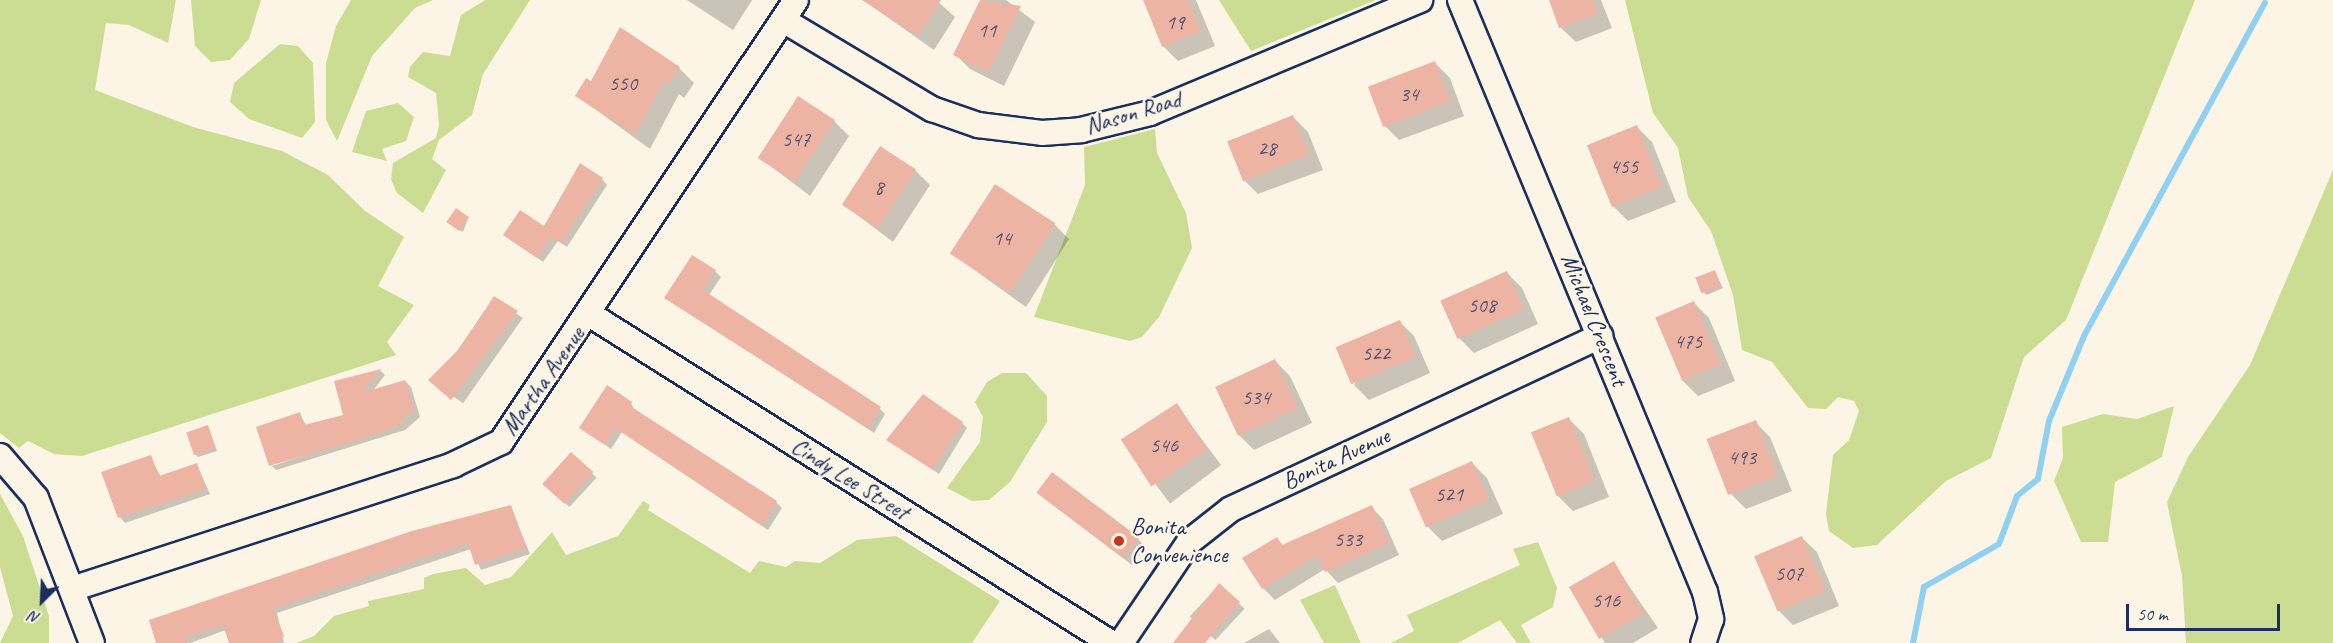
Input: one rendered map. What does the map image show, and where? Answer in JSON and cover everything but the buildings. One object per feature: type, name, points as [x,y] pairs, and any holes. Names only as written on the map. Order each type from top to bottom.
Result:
[{"type":"street","name":"Martha Avenue","points":[[72,589],[486,452],[508,434],[796,0]]},
{"type":"street","name":"Nason Road","points":[[783,20],[932,109],[978,125],[1042,133],[1089,129],[1150,114],[1420,0]]},
{"type":"street","name":"Michael Crescent","points":[[1460,0],[1705,592],[1711,619],[1703,643]]},
{"type":"street","name":"Cindy Lee Street","points":[[589,314],[1112,643]]},
{"type":"street","name":"Bonita Avenue","points":[[1120,643],[1190,542],[1222,515],[1600,336]]},
{"type":"street","points":[[0,456],[36,498],[92,643]]},
{"type":"green space","points":[[0,0],[176,0],[168,43],[129,25],[106,23],[95,90],[193,127],[282,151],[328,175],[365,211],[404,237],[378,286],[414,305],[387,342],[396,355],[82,456],[54,454],[28,441],[19,448],[0,433]]},
{"type":"green space","points":[[191,0],[261,0],[249,39],[230,60],[211,62],[195,46]]},
{"type":"green space","points":[[351,0],[433,0],[415,8],[372,56],[337,141],[326,120],[326,63],[336,26]]},
{"type":"green space","points":[[485,0],[530,0],[483,74],[472,115],[439,140],[432,159],[446,170],[423,213],[397,193],[391,179],[393,163],[436,138],[439,125],[436,93],[408,77],[410,67],[423,52],[450,56],[461,15]]},
{"type":"green space","points":[[1219,0],[1376,0],[1251,51]]},
{"type":"green space","points":[[1625,0],[2195,0],[2066,320],[2024,357],[1991,458],[1946,481],[1877,545],[1853,548],[1829,531],[1826,514],[1833,455],[1849,440],[1859,411],[1854,401],[1838,397],[1826,409],[1808,408],[1772,362],[1742,350],[1733,295],[1711,231],[1688,197],[1678,148],[1653,113]]},
{"type":"green space","points":[[280,44],[298,46],[313,63],[315,122],[302,138],[249,119],[230,102],[234,83]]},
{"type":"green space","points":[[398,103],[414,117],[406,141],[382,149],[387,161],[352,152],[366,111]]},
{"type":"green space","points":[[1155,129],[1157,153],[1186,213],[1192,248],[1159,317],[1142,337],[1130,341],[1034,317],[1085,185],[1084,147]]},
{"type":"green space","points":[[2333,170],[2333,643],[2186,643],[2182,576],[2167,502],[2188,457],[2250,365]]},
{"type":"green space","points":[[1002,373],[1026,373],[1047,396],[1047,422],[1010,482],[989,500],[972,501],[947,488],[980,442],[983,417],[975,402],[987,382]]},
{"type":"green space","points":[[2174,406],[2162,457],[2115,482],[2108,542],[2081,542],[2054,481],[2063,458],[2062,427],[2103,414],[2137,419]]},
{"type":"green space","points":[[0,494],[23,536],[49,616],[49,643],[0,643],[13,616],[0,567]]},
{"type":"green space","points":[[643,501],[650,505],[648,510],[750,573],[759,561],[786,567],[795,561],[820,563],[857,540],[896,536],[1000,601],[972,643],[296,643],[314,636],[334,616],[369,606],[368,601],[424,589],[424,578],[433,574],[466,568],[485,585],[511,577],[552,532],[566,555],[618,536]]},
{"type":"green space","points":[[1538,542],[1557,588],[1553,607],[1521,625],[1531,643],[1517,643],[1500,620],[1458,643],[1391,643],[1414,631],[1407,615],[1520,565],[1513,549]]},
{"type":"green space","points":[[1335,585],[1361,643],[1324,643],[1300,600]]},
{"type":"waterway","points":[[1913,643],[1924,587],[1999,544],[2017,496],[2038,479],[2049,421],[2084,336],[2265,3]]},
{"type":"place","name":"Bonita Convenience","points":[[1119,541]]}]
